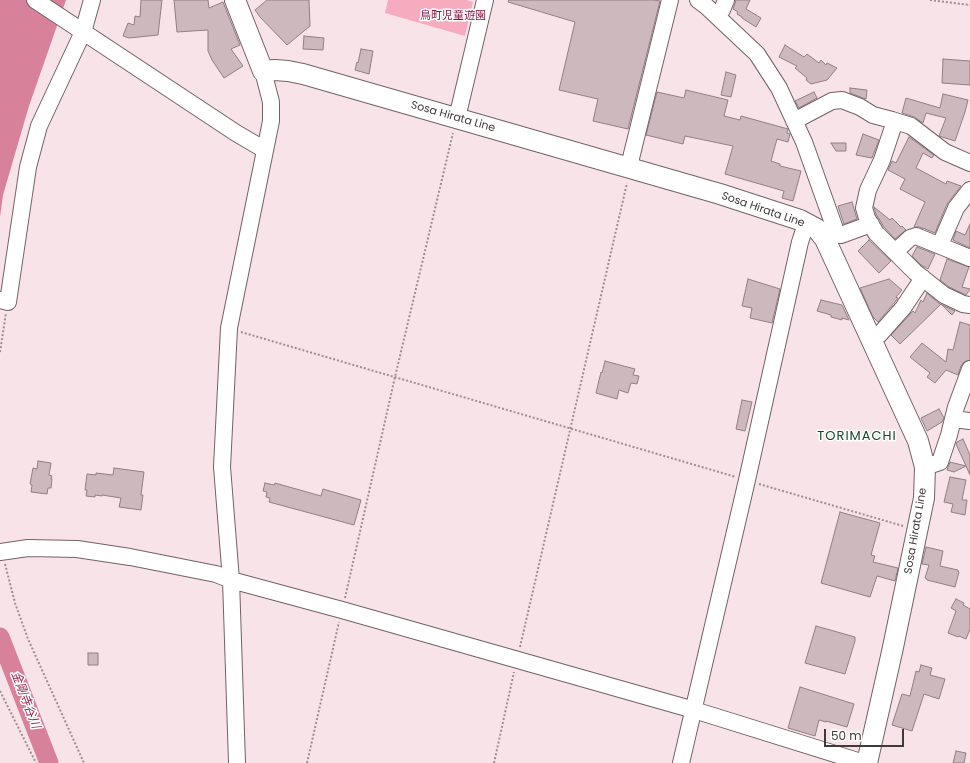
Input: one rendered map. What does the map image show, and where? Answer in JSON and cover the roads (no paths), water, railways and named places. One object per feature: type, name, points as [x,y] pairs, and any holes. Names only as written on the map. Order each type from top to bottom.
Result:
[{"type":"main road","points":[[235,0],[263,71]]},
{"type":"main road","name":"Sosa Hirata Line","points":[[263,71],[275,70],[303,74],[720,194],[800,220],[827,237],[870,338],[918,441],[925,467],[924,498],[866,763]]},
{"type":"street","points":[[36,0],[159,83],[265,150]]},
{"type":"street","points":[[3,301],[28,167],[40,126],[83,32],[92,0]]},
{"type":"street","points":[[457,118],[485,0]]},
{"type":"street","points":[[631,168],[631,158],[670,0]]},
{"type":"street","points":[[698,0],[757,54],[779,88],[804,142],[834,226],[827,237]]},
{"type":"street","points":[[717,16],[722,10],[726,0]]},
{"type":"street","points":[[237,763],[231,580],[222,467],[229,328],[271,121],[271,102],[263,71]]},
{"type":"street","points":[[794,121],[832,101],[842,100],[860,107],[873,115],[911,126],[946,152],[970,163]]},
{"type":"street","points":[[895,121],[882,160],[868,190],[864,208],[867,218],[876,233],[915,272],[944,295],[963,304],[970,305]]},
{"type":"street","points":[[940,245],[956,208],[965,205],[970,190]]},
{"type":"street","points":[[681,763],[747,480],[800,242],[806,224]]},
{"type":"street","points":[[827,237],[841,235],[871,224]]},
{"type":"street","points":[[895,252],[910,238],[916,236],[970,258]]},
{"type":"street","points":[[870,338],[878,335],[903,308],[923,278]]},
{"type":"street","points":[[925,467],[940,462],[956,407],[970,369]]},
{"type":"street","points":[[953,419],[970,421]]},
{"type":"street","points":[[1,552],[28,548],[77,549],[130,557],[216,574],[231,580],[517,659],[694,710],[866,763]]},
{"type":"waterway","name":"金剛寺谷川","points":[[0,637],[49,763]]},
{"type":"district","name":"TORIMACHI","points":[[857,437]]},
{"type":"park label","name":"鳥町児童遊園","points":[[453,16]]}]
